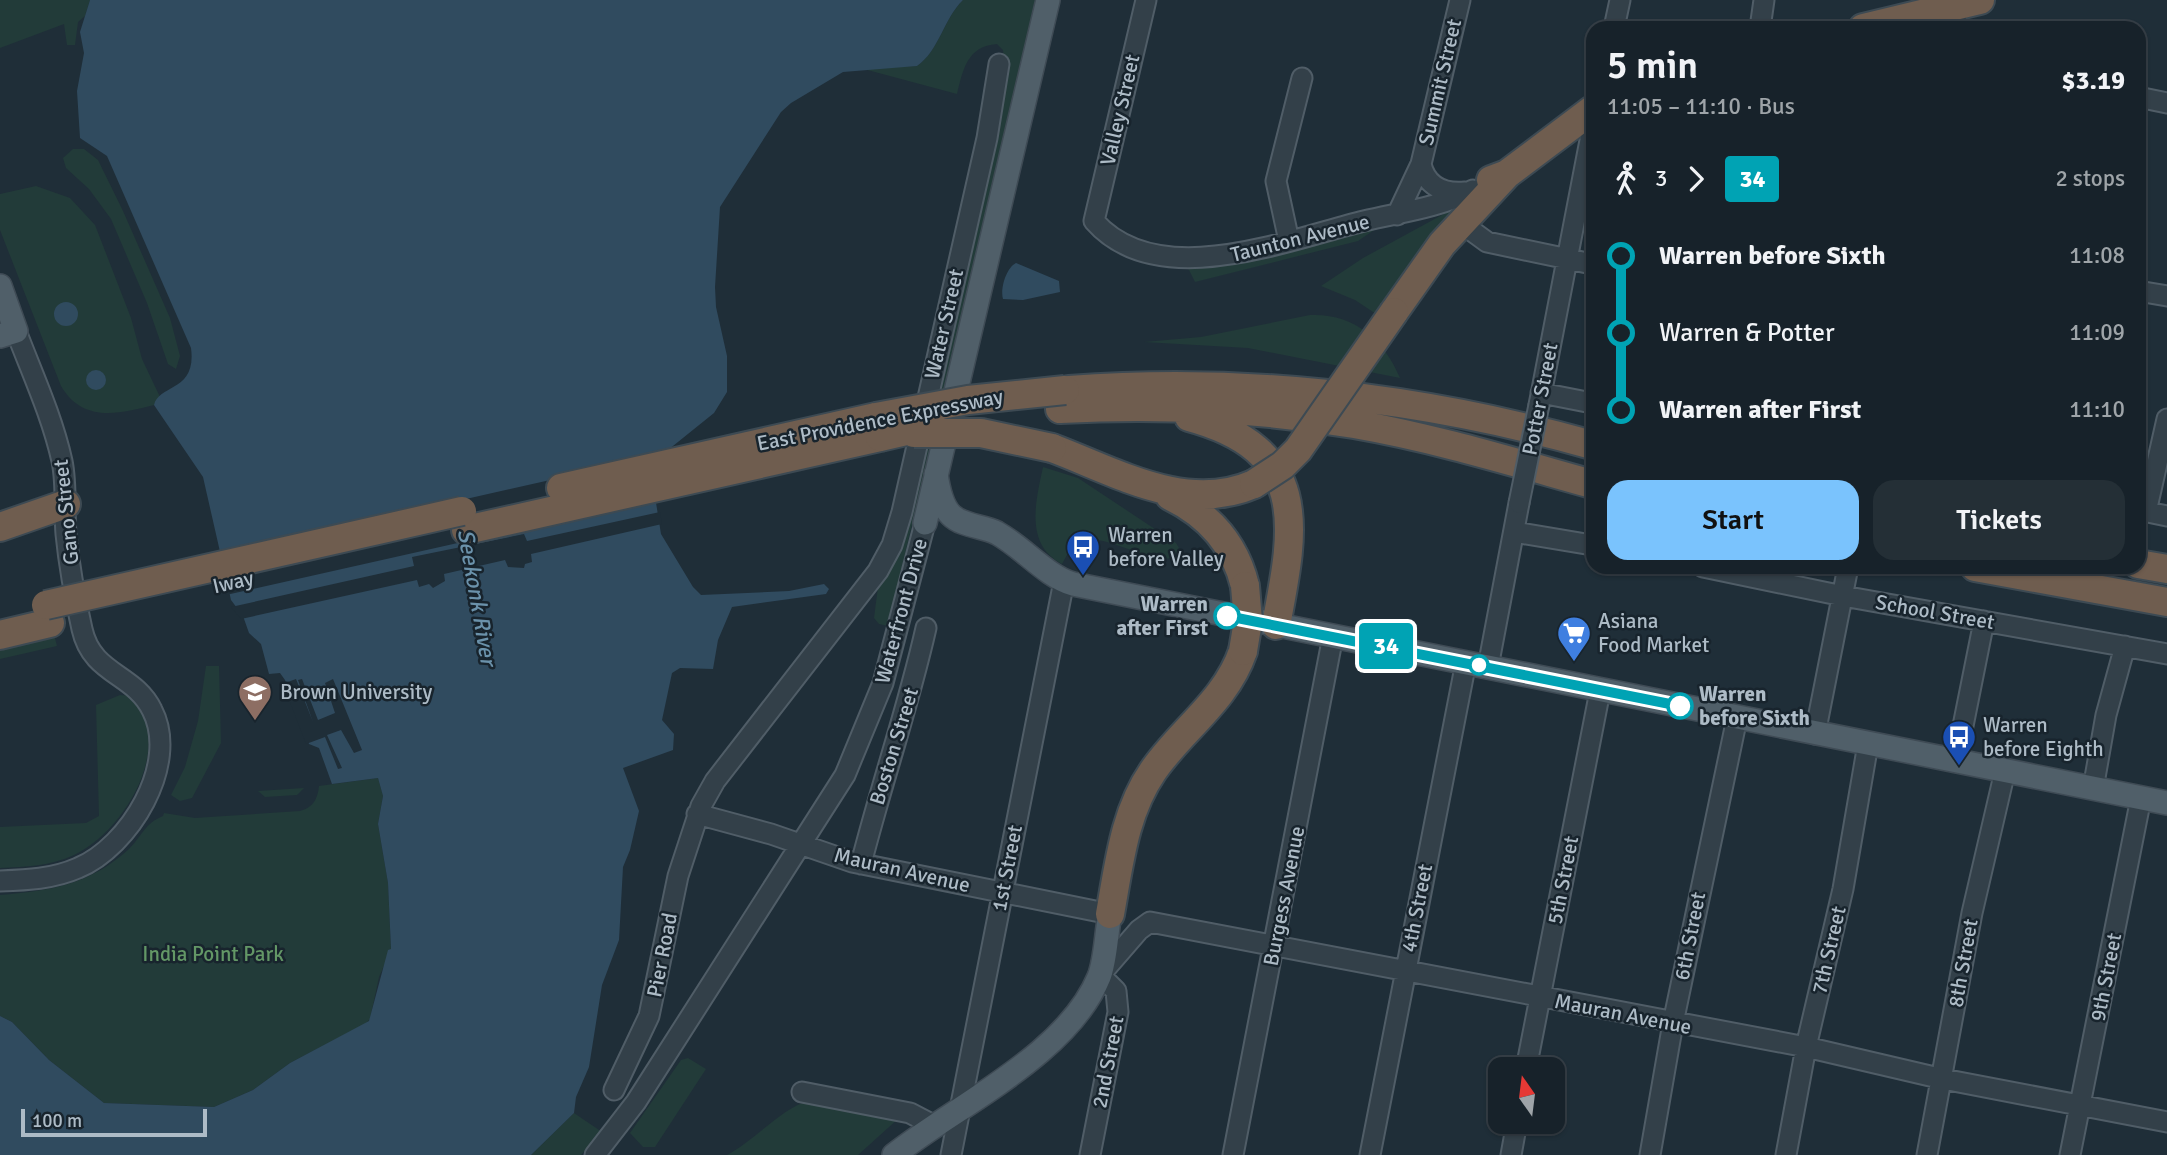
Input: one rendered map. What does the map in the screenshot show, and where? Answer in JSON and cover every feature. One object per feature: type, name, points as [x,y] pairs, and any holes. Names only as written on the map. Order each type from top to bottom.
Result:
[{"type":"highway","points":[[1878,21],[1903,9],[1964,11]]},
{"type":"highway","name":"Taunton Avenue","points":[[1126,476],[1178,494],[1201,496],[1234,492],[1274,472],[1298,450],[1429,261],[1461,223],[1507,174],[1586,115]]},
{"type":"highway","name":"Taunton Avenue","points":[[1473,190],[1507,174]]},
{"type":"highway","name":"East Providence Expressway","points":[[464,520],[927,407],[1063,400],[1189,386],[1339,395],[1451,412],[1586,444]]},
{"type":"highway","name":"East Providence Expressway","points":[[464,520],[1063,400],[1114,407],[1228,410],[1352,424],[1442,442],[1586,482]]},
{"type":"highway","points":[[1114,407],[1170,413],[1215,425],[1242,438],[1269,464],[1284,492],[1291,528],[1276,625]]},
{"type":"highway","points":[[880,437],[964,432],[1011,438],[1052,448],[1126,476],[1182,502],[1213,524],[1231,549],[1245,586],[1248,621],[1243,652],[1223,691],[1164,756],[1140,792],[1124,841],[1110,914]]},
{"type":"highway","points":[[0,527],[66,504]]},
{"type":"highway","name":"Iway","points":[[0,635],[48,614],[464,520]]},
{"type":"highway","points":[[2146,565],[2167,569]]},
{"type":"highway","points":[[2013,574],[2167,602]]},
{"type":"highway","name":"Iway","points":[[0,615],[48,614]]},
{"type":"main road","name":"Waterfront Drive","points":[[925,523],[1048,0]]},
{"type":"main road","name":"Gano Street","points":[[0,286],[8,333]]},
{"type":"main road","points":[[936,474],[947,510],[961,521]]},
{"type":"main road","points":[[925,523],[961,521],[997,533],[1063,582],[2167,803]]},
{"type":"main road","points":[[925,523],[968,537],[1016,546]]},
{"type":"main road","points":[[894,1155],[1052,1039],[1082,1006],[1100,975],[1110,914]]},
{"type":"street","name":"Valley Street","points":[[1094,221],[1146,0]]},
{"type":"street","name":"Summit Street","points":[[1397,215],[1421,164],[1460,0]]},
{"type":"street","points":[[1616,21],[1620,0]]},
{"type":"street","points":[[1761,21],[1764,0]]},
{"type":"street","name":"Water Street","points":[[697,814],[715,781],[871,581],[891,545],[902,512],[987,138],[999,64]]},
{"type":"street","points":[[1289,241],[1276,181],[1302,78]]},
{"type":"street","points":[[2146,99],[2167,103]]},
{"type":"street","name":"Summit Street","points":[[1421,164],[1424,175],[1437,188],[1454,193],[1473,190]]},
{"type":"street","name":"Potter Street","points":[[1477,664],[1514,532],[1567,259],[1586,189]]},
{"type":"street","name":"Taunton Avenue","points":[[1094,221],[1120,243],[1185,258],[1216,258],[1437,205],[1473,190]]},
{"type":"street","points":[[1461,223],[1487,242],[1586,263]]},
{"type":"street","points":[[2146,292],[2167,296]]},
{"type":"street","name":"Gano Street","points":[[0,881],[43,879],[91,862],[127,829],[148,794],[158,759],[159,734],[155,716],[136,689],[97,660],[81,626],[67,540],[64,470],[55,435],[8,333]]},
{"type":"street","points":[[1540,399],[1586,403]]},
{"type":"street","points":[[2146,496],[2167,419]]},
{"type":"street","points":[[2146,512],[2167,516]]},
{"type":"street","name":"Waterfront Drive","points":[[595,1155],[636,1102],[803,845],[845,775],[876,707],[925,523]]},
{"type":"street","points":[[1514,532],[1586,544]]},
{"type":"street","name":"School Street","points":[[1774,574],[1846,581],[1984,621],[2167,654]]},
{"type":"street","points":[[1815,734],[1846,581]]},
{"type":"street","name":"1st Street","points":[[951,1155],[1063,582]]},
{"type":"street","points":[[1956,761],[1984,621]]},
{"type":"street","name":"Boston Street","points":[[861,864],[883,776],[912,692],[926,628]]},
{"type":"street","name":"Burgess Avenue","points":[[1233,1155],[1333,636]]},
{"type":"street","points":[[2093,789],[2106,715],[2125,646]]},
{"type":"street","name":"4th Street","points":[[1370,1155],[1404,973],[1477,664]]},
{"type":"street","name":"5th Street","points":[[1528,1057],[1600,691]]},
{"type":"street","name":"6th Street","points":[[1650,1155],[1672,1023],[1737,718]]},
{"type":"street","name":"7th Street","points":[[1786,1155],[1806,1047],[1843,889],[1868,744]]},
{"type":"street","name":"8th Street","points":[[1927,1155],[1972,913],[2005,771]]},
{"type":"street","name":"9th Street","points":[[2070,1155],[2141,798]]},
{"type":"street","name":"Mauran Avenue","points":[[697,814],[861,864],[1110,914]]},
{"type":"street","name":"Pier Road","points":[[614,1090],[649,1016],[678,876],[697,814]]},
{"type":"street","name":"Mauran Avenue","points":[[1100,975],[1136,933],[1150,922],[1404,973],[1806,1047],[1943,1079],[2167,1122]]},
{"type":"street","name":"2nd Street","points":[[1090,1155],[1118,1012],[1116,991],[1100,975]]},
{"type":"street","points":[[802,1092],[910,1113],[933,1125]]},
{"type":"street","points":[[1511,1155],[1515,1134]]},
{"type":"green space","points":[[0,0],[90,0],[85,16],[78,22],[75,45],[67,45],[64,24],[0,48]]},
{"type":"green space","points":[[963,0],[1036,0],[888,626],[879,624],[874,618],[878,587],[884,578],[1005,69],[1003,50],[997,44],[979,49],[968,61],[957,94],[860,68],[917,66],[931,52],[956,7]]},
{"type":"green space","points":[[73,149],[84,149],[98,160],[123,211],[170,318],[180,356],[176,369],[168,364],[147,303],[111,219],[89,189],[66,168],[63,158]]},
{"type":"green space","points":[[36,186],[70,198],[95,225],[131,318],[142,359],[160,397],[154,405],[115,413],[91,411],[70,398],[61,386],[0,230],[0,194]]},
{"type":"green space","points":[[1464,203],[1379,316],[1355,300],[1321,286],[1363,258]]},
{"type":"green space","points":[[1383,224],[1358,241],[1195,282],[1187,266]]},
{"type":"green space","points":[[1310,315],[1340,319],[1365,331],[1385,351],[1400,378],[1248,348],[1144,342],[1201,337]]},
{"type":"green space","points":[[1043,467],[1078,478],[1176,543],[1179,548],[1177,555],[1156,558],[1115,544],[1086,539],[1074,542],[1062,564],[1050,556],[1037,534],[1036,507]]},
{"type":"green space","points":[[54,634],[57,646],[0,659],[0,648]]},
{"type":"green space","points":[[206,666],[219,666],[221,743],[192,798],[180,801],[171,795],[185,767],[198,721]]},
{"type":"green space","points":[[120,695],[132,696],[139,705],[149,734],[143,775],[121,814],[91,845],[74,855],[47,864],[0,868],[0,827],[86,823],[99,816],[96,705]]},
{"type":"green space","name":"India Point Park","points":[[378,778],[383,796],[378,824],[388,883],[391,950],[379,977],[370,1019],[365,1024],[290,1063],[253,1090],[214,1107],[104,1103],[49,1060],[12,1022],[0,1016],[0,895],[53,888],[85,878],[115,861],[164,813],[195,818],[300,811],[314,802],[319,786]]},
{"type":"green space","points":[[304,788],[297,795],[265,797],[258,791]]},
{"type":"green space","points":[[688,1058],[706,1069],[655,1147],[643,1147],[630,1133],[681,1060]]},
{"type":"green space","points":[[808,1101],[899,1118],[858,1155],[727,1155],[788,1110]]},
{"type":"green space","points":[[574,1113],[602,1132],[581,1155],[531,1155]]},
{"type":"water","name":"Seekonk River","points":[[90,0],[963,0],[956,7],[931,52],[917,66],[843,72],[791,103],[781,112],[720,207],[715,287],[716,307],[727,356],[727,392],[714,413],[668,450],[654,490],[661,534],[693,587],[701,595],[789,591],[824,584],[829,589],[826,594],[732,607],[718,640],[713,669],[680,668],[672,673],[662,720],[674,734],[673,750],[623,768],[639,811],[623,867],[619,940],[602,985],[589,1067],[576,1097],[574,1113],[531,1155],[0,1155],[0,1016],[12,1022],[49,1060],[104,1103],[214,1107],[253,1090],[290,1063],[369,1021],[388,950],[391,949],[388,883],[378,824],[383,796],[378,778],[332,784],[319,748],[309,744],[285,680],[280,673],[269,674],[261,644],[249,633],[243,616],[231,600],[203,477],[154,405],[157,398],[177,385],[188,373],[191,348],[107,156],[80,138],[77,91],[84,53],[80,32]]},
{"type":"water","points":[[1016,263],[1059,281],[1060,292],[1023,300],[1003,299],[1005,279],[1009,269]]},
{"type":"water","points":[[66,302],[77,309],[78,314],[71,325],[66,326],[55,319],[54,314],[61,303]]},
{"type":"water","points":[[92,370],[100,370],[106,380],[100,390],[92,390],[86,384],[86,376]]},
{"type":"pier","points":[[670,453],[658,498],[226,595],[218,555]]},
{"type":"pier","points":[[660,512],[662,524],[531,554],[532,562],[525,564],[524,568],[508,567],[505,560],[444,574],[445,581],[433,588],[429,584],[419,587],[417,580],[241,619],[231,607],[414,566],[412,557],[524,534],[527,541]]},
{"type":"pier","points":[[296,679],[313,722],[298,680],[302,679],[318,720],[335,713],[325,683],[333,679],[362,750],[354,753],[341,730],[327,735],[342,768],[338,769],[325,737],[306,744],[285,689],[285,683]]},
{"type":"bus line","name":"34","points":[[1227,616],[1680,706]]},
{"type":"place","name":"Warren before Valley","points":[[1083,577]]},
{"type":"place","name":"Warren after First","points":[[1227,616]]},
{"type":"place","name":"Asiana Food Market","points":[[1574,663]]},
{"type":"place","name":"Warren before Sixth","points":[[1680,706]]},
{"type":"place","name":"Brown University","points":[[255,722]]},
{"type":"place","name":"Warren before Eighth","points":[[1959,767]]}]
